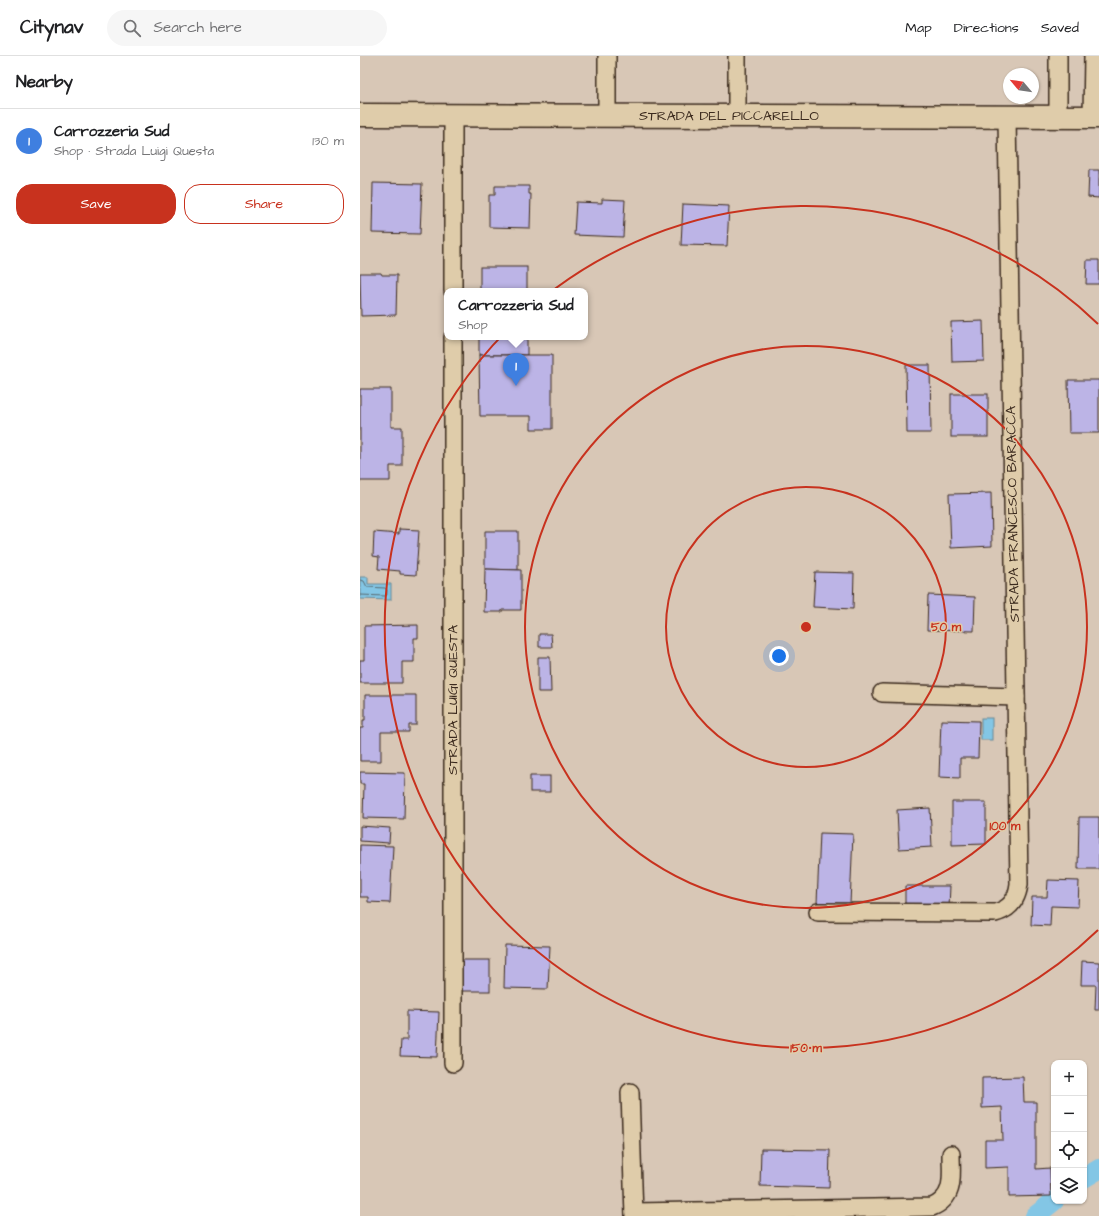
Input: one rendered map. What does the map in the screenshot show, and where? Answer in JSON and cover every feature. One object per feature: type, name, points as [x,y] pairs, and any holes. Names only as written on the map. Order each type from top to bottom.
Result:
[{"type":"street","points":[[607,56],[607,116]]},
{"type":"street","points":[[737,56],[737,116]]},
{"type":"street","points":[[1058,56],[1058,117]]},
{"type":"street","points":[[1093,56],[1095,117]]},
{"type":"street","name":"STRADA DEL PICCARELLO","points":[[360,114],[1095,117]]},
{"type":"street","points":[[453,115],[453,288]]},
{"type":"street","name":"STRADA FRANCESCO BARACCA","points":[[818,912],[990,914],[1003,911],[1009,907],[1015,900],[1018,891],[1007,117]]},
{"type":"street","name":"STRADA LUIGI QUESTA","points":[[453,340],[453,1063]]},
{"type":"street","points":[[882,693],[1016,697]]},
{"type":"street","points":[[630,1092],[634,1214],[932,1207],[944,1200],[950,1189],[951,1154]]},
{"type":"water","points":[[360,577],[368,577],[368,584],[391,584],[391,600],[360,599]]},
{"type":"water","points":[[981,718],[992,718],[992,740],[981,740]]},
{"type":"building","points":[[1089,170],[1099,170],[1099,198],[1088,197]]},
{"type":"building","points":[[373,183],[422,184],[420,234],[372,233]]},
{"type":"building","points":[[495,186],[529,186],[529,194],[531,194],[530,228],[489,227],[489,195],[495,195]]},
{"type":"building","points":[[602,199],[625,200],[623,237],[574,235],[576,202],[602,203]]},
{"type":"building","points":[[683,204],[729,206],[727,246],[681,245]]},
{"type":"building","points":[[1087,260],[1099,260],[1099,284],[1086,284]]},
{"type":"building","points":[[480,267],[527,267],[527,288],[480,288]]},
{"type":"building","points":[[360,273],[397,275],[396,315],[361,316]]},
{"type":"building","points":[[983,321],[984,361],[952,362],[951,322]]},
{"type":"building","points":[[479,340],[527,340],[527,355],[479,355]]},
{"type":"building","points":[[479,355],[552,355],[552,429],[531,429],[531,416],[480,416]]},
{"type":"building","points":[[906,365],[930,365],[931,433],[907,433]]},
{"type":"building","points":[[1068,380],[1099,380],[1099,433],[1069,433]]},
{"type":"building","points":[[360,389],[391,389],[391,427],[402,427],[402,466],[390,466],[390,481],[360,481]]},
{"type":"building","points":[[951,394],[988,394],[988,437],[951,437]]},
{"type":"building","points":[[991,493],[992,546],[951,548],[949,494]]},
{"type":"building","points":[[399,529],[419,530],[416,575],[400,574],[400,571],[378,569],[379,557],[373,556],[374,532],[399,534]]},
{"type":"building","points":[[485,531],[518,531],[518,570],[485,569]]},
{"type":"building","points":[[485,569],[521,570],[521,610],[484,612]]},
{"type":"building","points":[[815,572],[854,573],[853,609],[813,607]]},
{"type":"building","points":[[928,595],[975,597],[974,631],[927,630]]},
{"type":"building","points":[[418,625],[418,638],[414,638],[414,662],[402,662],[402,683],[360,683],[360,660],[364,660],[364,626]]},
{"type":"building","points":[[539,634],[551,634],[552,647],[539,647]]},
{"type":"building","points":[[538,657],[550,657],[551,692],[538,692]]},
{"type":"building","points":[[365,695],[416,695],[416,725],[409,725],[409,732],[381,732],[381,761],[360,761],[360,728],[363,728],[363,720],[365,720]]},
{"type":"building","points":[[941,720],[979,721],[978,758],[960,758],[960,778],[939,777]]},
{"type":"building","points":[[360,772],[405,773],[404,819],[363,818],[364,784],[360,784]]},
{"type":"building","points":[[530,776],[550,776],[550,792],[530,792]]},
{"type":"building","points":[[952,802],[986,802],[986,844],[952,845]]},
{"type":"building","points":[[930,808],[932,847],[899,849],[897,810]]},
{"type":"building","points":[[1079,817],[1099,817],[1099,869],[1078,869]]},
{"type":"building","points":[[360,826],[390,828],[389,843],[360,841]]},
{"type":"building","points":[[820,833],[853,834],[850,904],[817,903]]},
{"type":"building","points":[[360,845],[393,846],[390,903],[368,902],[368,897],[360,897]]},
{"type":"building","points":[[1048,880],[1079,881],[1078,907],[1051,906],[1050,926],[1031,925],[1032,897],[1047,897]]},
{"type":"building","points":[[905,886],[950,886],[949,908],[905,908]]},
{"type":"building","points":[[505,945],[550,946],[548,989],[504,988]]},
{"type":"building","points":[[458,960],[490,960],[490,991],[458,991]]},
{"type":"building","points":[[1082,961],[1099,962],[1099,1010],[1095,1010],[1096,985],[1081,985]]},
{"type":"building","points":[[407,1011],[439,1012],[437,1057],[400,1056],[401,1040],[407,1040]]},
{"type":"building","points":[[1023,1077],[1024,1102],[1036,1102],[1036,1169],[1050,1168],[1051,1196],[1009,1197],[1009,1167],[985,1168],[985,1140],[1003,1140],[1002,1107],[982,1108],[982,1078]]},
{"type":"building","points":[[761,1149],[830,1150],[829,1188],[760,1186]]},
{"type":"waterway","points":[[1087,1176],[1099,1169]]},
{"type":"waterway","points":[[1035,1216],[1051,1203]]},
{"type":"place","name":"Carrozzeria Sud","points":[[516,386]]}]
